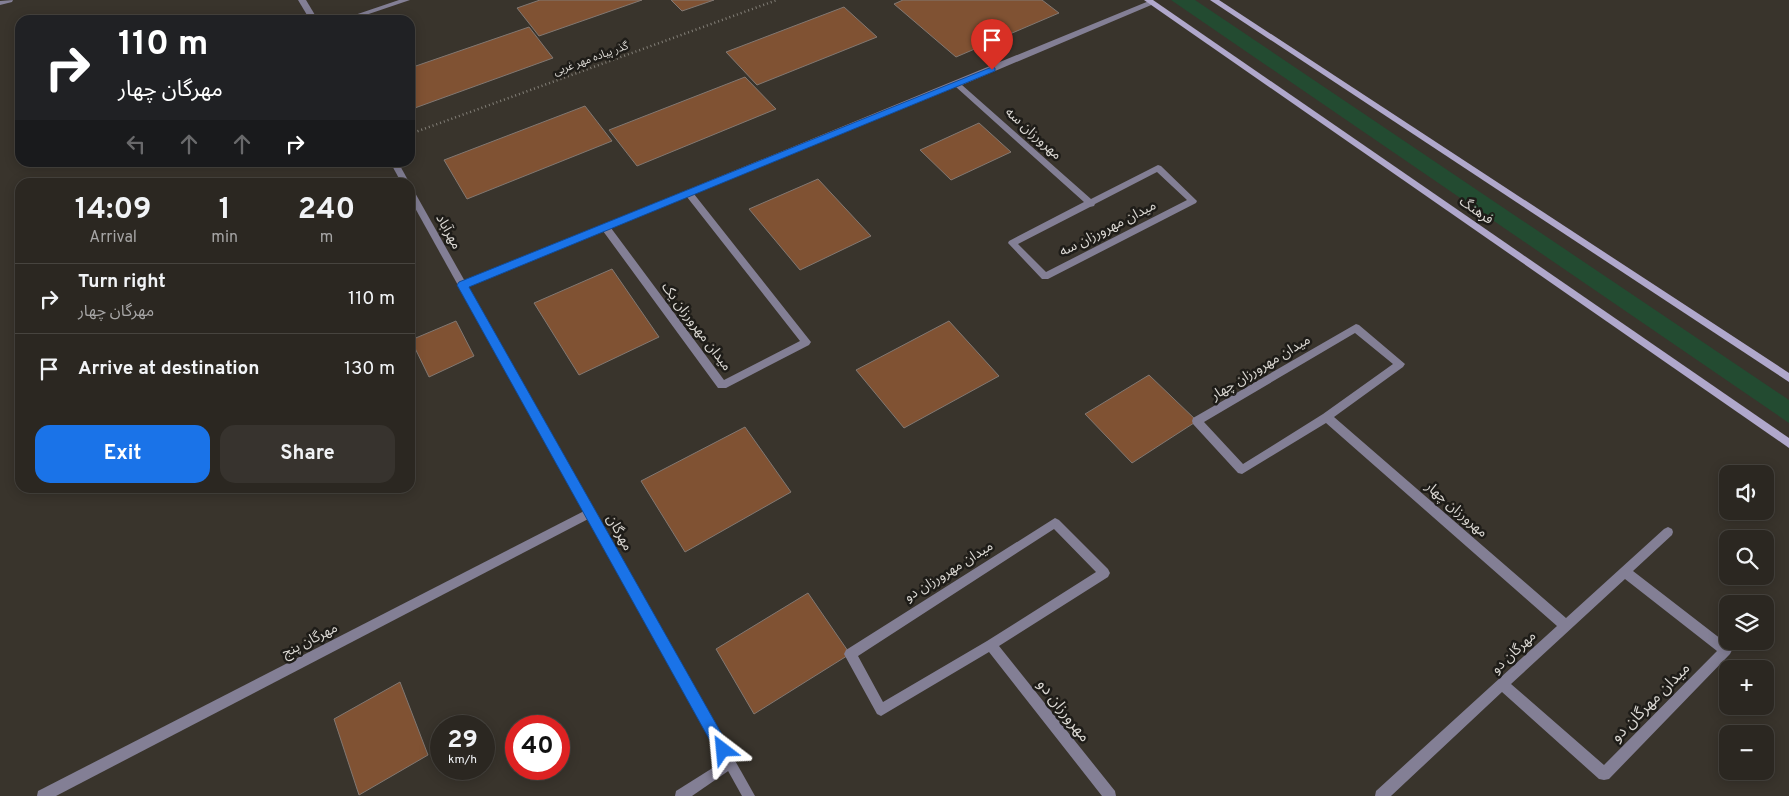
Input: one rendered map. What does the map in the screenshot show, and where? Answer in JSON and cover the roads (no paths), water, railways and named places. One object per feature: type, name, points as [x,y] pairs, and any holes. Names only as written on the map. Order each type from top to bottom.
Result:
[{"type":"main road","points":[[1214,0],[1789,378]]},
{"type":"main road","name":"فرهنگ","points":[[1150,1],[1789,444]]},
{"type":"street","points":[[0,2],[9,0]]},
{"type":"street","points":[[302,0],[311,15]]},
{"type":"street","points":[[360,15],[406,0]]},
{"type":"street","points":[[462,285],[957,84],[1150,1]]},
{"type":"street","name":"مهرورزان سه","points":[[957,84],[1091,204]]},
{"type":"street","points":[[397,167],[403,178]]},
{"type":"street","name":"میدان مهرورزان سه","points":[[1158,168],[1193,202],[1045,277],[1012,243],[1091,204],[1158,168]]},
{"type":"street","name":"میدان مهرورزان یک","points":[[605,227],[722,385],[806,342],[688,193]]},
{"type":"street","name":"مهرآباد","points":[[415,201],[462,285]]},
{"type":"street","name":"مهرگان","points":[[462,285],[748,796]]},
{"type":"street","name":"میدان مهرورزان چهار","points":[[1356,328],[1400,364],[1327,417],[1242,470],[1197,421],[1356,328]]},
{"type":"street","name":"مهرورزان چهار","points":[[1327,417],[1566,626]]},
{"type":"street","name":"مهرگان پنج","points":[[43,796],[590,513]]},
{"type":"street","name":"میدان مهرورزان دو","points":[[1055,523],[1104,573],[991,645],[881,710],[850,654],[1055,523]]},
{"type":"street","name":"مهرگان دو","points":[[1381,796],[1668,532]]},
{"type":"street","name":"میدان مهرگان دو","points":[[1502,684],[1604,774],[1726,650],[1624,572]]},
{"type":"street","name":"مهرورزان دو","points":[[991,645],[1110,796]]},
{"type":"street","points":[[681,796],[730,763]]}]
